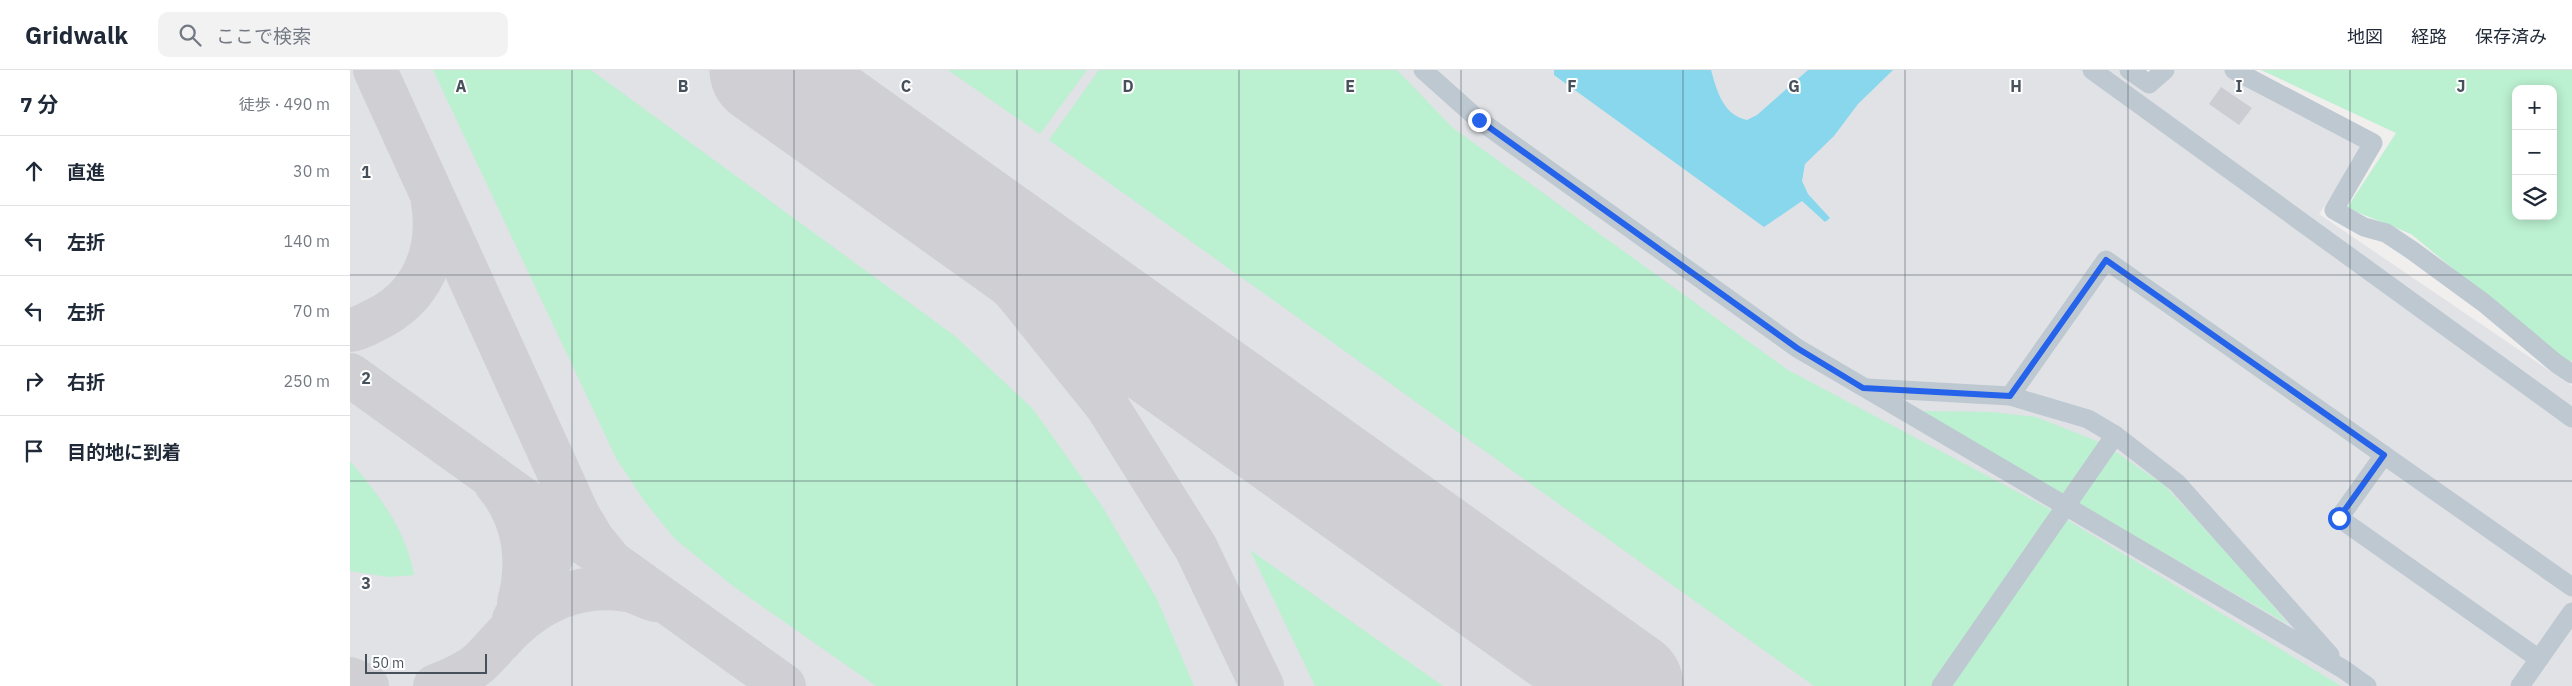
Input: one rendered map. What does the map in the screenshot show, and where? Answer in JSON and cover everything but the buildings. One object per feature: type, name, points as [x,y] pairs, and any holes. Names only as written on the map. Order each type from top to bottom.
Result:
[{"type":"lane","points":[[1423,70],[1479,120],[1797,348],[2343,669],[2367,686]]},
{"type":"lane","points":[[2092,70],[2572,418]]},
{"type":"lane","points":[[2129,70],[2149,84],[2165,70]]},
{"type":"lane","points":[[2234,70],[2373,144],[2334,210],[2364,227],[2386,232],[2484,303],[2556,364],[2572,374]]},
{"type":"lane","points":[[2010,396],[2106,260],[2572,587]]},
{"type":"lane","points":[[1863,388],[2010,396],[2088,419],[2115,435],[2177,483],[2343,669]]},
{"type":"lane","points":[[1941,686],[2115,435]]},
{"type":"lane","points":[[2384,455],[2339,518],[2539,659]]},
{"type":"lane","points":[[2520,686],[2572,612]]},
{"type":"shaded area","points":[[350,70],[2119,70],[2150,92],[2176,70],[2238,70],[2367,142],[2319,214],[2572,386],[2572,686],[350,686]]},
{"type":"green space","points":[[433,70],[591,70],[955,336],[1033,409],[1102,506],[1157,599],[1194,686],[876,686],[733,586],[675,539],[645,502],[616,458]]},
{"type":"green space","points":[[948,70],[1087,70],[1040,134]]},
{"type":"green space","points":[[1099,70],[1397,70],[1453,128],[1788,370],[2057,513],[1935,686],[1814,686],[1049,140]]},
{"type":"green space","points":[[2261,70],[2572,70],[2572,360],[2569,364],[2411,234],[2347,208],[2396,133]]},
{"type":"green space","points":[[1917,411],[1990,412],[2036,417],[2104,444],[2164,485],[2240,567],[2288,624]]},
{"type":"green space","points":[[350,461],[381,500],[398,528],[405,543],[414,575],[389,577],[350,571]]},
{"type":"green space","points":[[2064,518],[2341,686],[1946,686]]},
{"type":"green space","points":[[1250,550],[1443,686],[1315,686]]},
{"type":"water","points":[[1554,70],[1711,70],[1719,94],[1727,108],[1732,113],[1747,120],[1757,115],[1808,70],[1893,70],[1858,104],[1834,136],[1805,164],[1802,181],[1808,194],[1830,218],[1825,222],[1802,201],[1764,227],[1554,75]]},
{"type":"taxiway","points":[[375,70],[578,515],[593,540],[612,563]]},
{"type":"taxiway","points":[[901,167],[1017,294],[1107,406],[1196,548],[1262,686]]},
{"type":"taxiway","points":[[350,330],[357,329],[391,311],[416,286],[425,272],[431,256],[435,221],[433,202]]},
{"type":"taxiway","points":[[350,375],[784,686]]},
{"type":"taxiway","points":[[496,484],[506,497],[513,511],[522,541],[524,571],[519,603]]},
{"type":"taxiway","points":[[514,619],[541,577],[555,548],[561,516],[559,499]]},
{"type":"taxiway","points":[[435,686],[474,667],[526,616],[556,599],[589,589],[607,588],[629,591],[655,600]]},
{"type":"taxiway","points":[[350,679],[367,686]]},
{"type":"runway","points":[[765,70],[1628,686]]},
{"type":"route","points":[[1479,120],[1797,348],[1863,388],[2010,396],[2106,260],[2384,455],[2339,518]]}]
